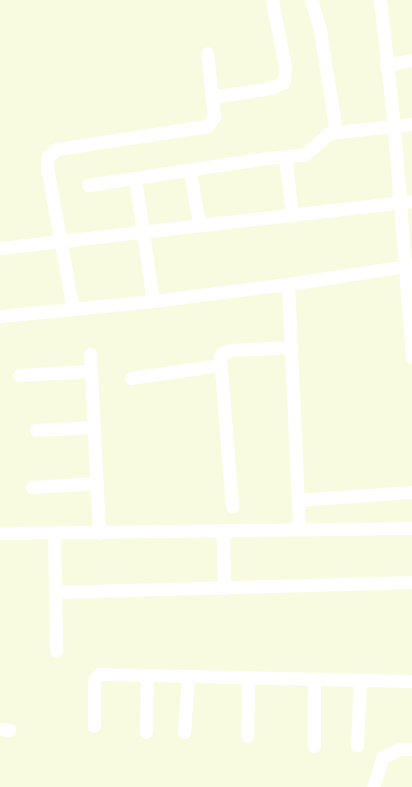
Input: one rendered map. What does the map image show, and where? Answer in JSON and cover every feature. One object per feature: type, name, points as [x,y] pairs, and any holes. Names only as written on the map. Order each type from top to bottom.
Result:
[{"type":"street","points":[[212,97],[271,88],[284,82],[285,67],[272,0]]},
{"type":"street","points":[[311,0],[320,30],[336,132]]},
{"type":"street","points":[[380,0],[386,65],[406,202],[412,357]]},
{"type":"street","points":[[73,309],[62,242],[47,168],[48,156],[51,151],[207,126],[214,117],[207,53]]},
{"type":"street","points":[[386,65],[412,60]]},
{"type":"street","points":[[88,185],[285,157],[304,156],[324,136],[336,132],[412,124]]},
{"type":"street","points":[[285,157],[292,214]]},
{"type":"street","points":[[190,170],[199,225]]},
{"type":"street","points":[[135,178],[153,301]]},
{"type":"street","points":[[0,248],[406,202]]},
{"type":"street","points":[[0,316],[153,301],[288,284],[409,265]]},
{"type":"street","points":[[288,284],[299,528]]},
{"type":"street","points":[[232,506],[220,365],[222,353],[226,351],[290,347]]},
{"type":"street","points":[[90,354],[99,533]]},
{"type":"street","points":[[130,378],[220,365]]},
{"type":"street","points":[[19,375],[91,370]]},
{"type":"street","points":[[36,430],[94,427]]},
{"type":"street","points":[[32,486],[97,483]]},
{"type":"street","points":[[298,500],[412,492]]},
{"type":"street","points":[[0,533],[99,533],[299,528],[412,528]]},
{"type":"street","points":[[223,530],[224,588]]},
{"type":"street","points":[[54,533],[56,651]]},
{"type":"street","points":[[55,592],[412,582]]},
{"type":"street","points":[[146,732],[147,674]]},
{"type":"street","points":[[94,726],[96,676],[147,674],[412,681]]},
{"type":"street","points":[[184,732],[188,676]]},
{"type":"street","points":[[247,736],[248,677]]},
{"type":"street","points":[[314,679],[314,746]]},
{"type":"street","points":[[358,745],[360,680]]},
{"type":"street","points":[[373,787],[383,757],[400,749],[412,749]]}]
